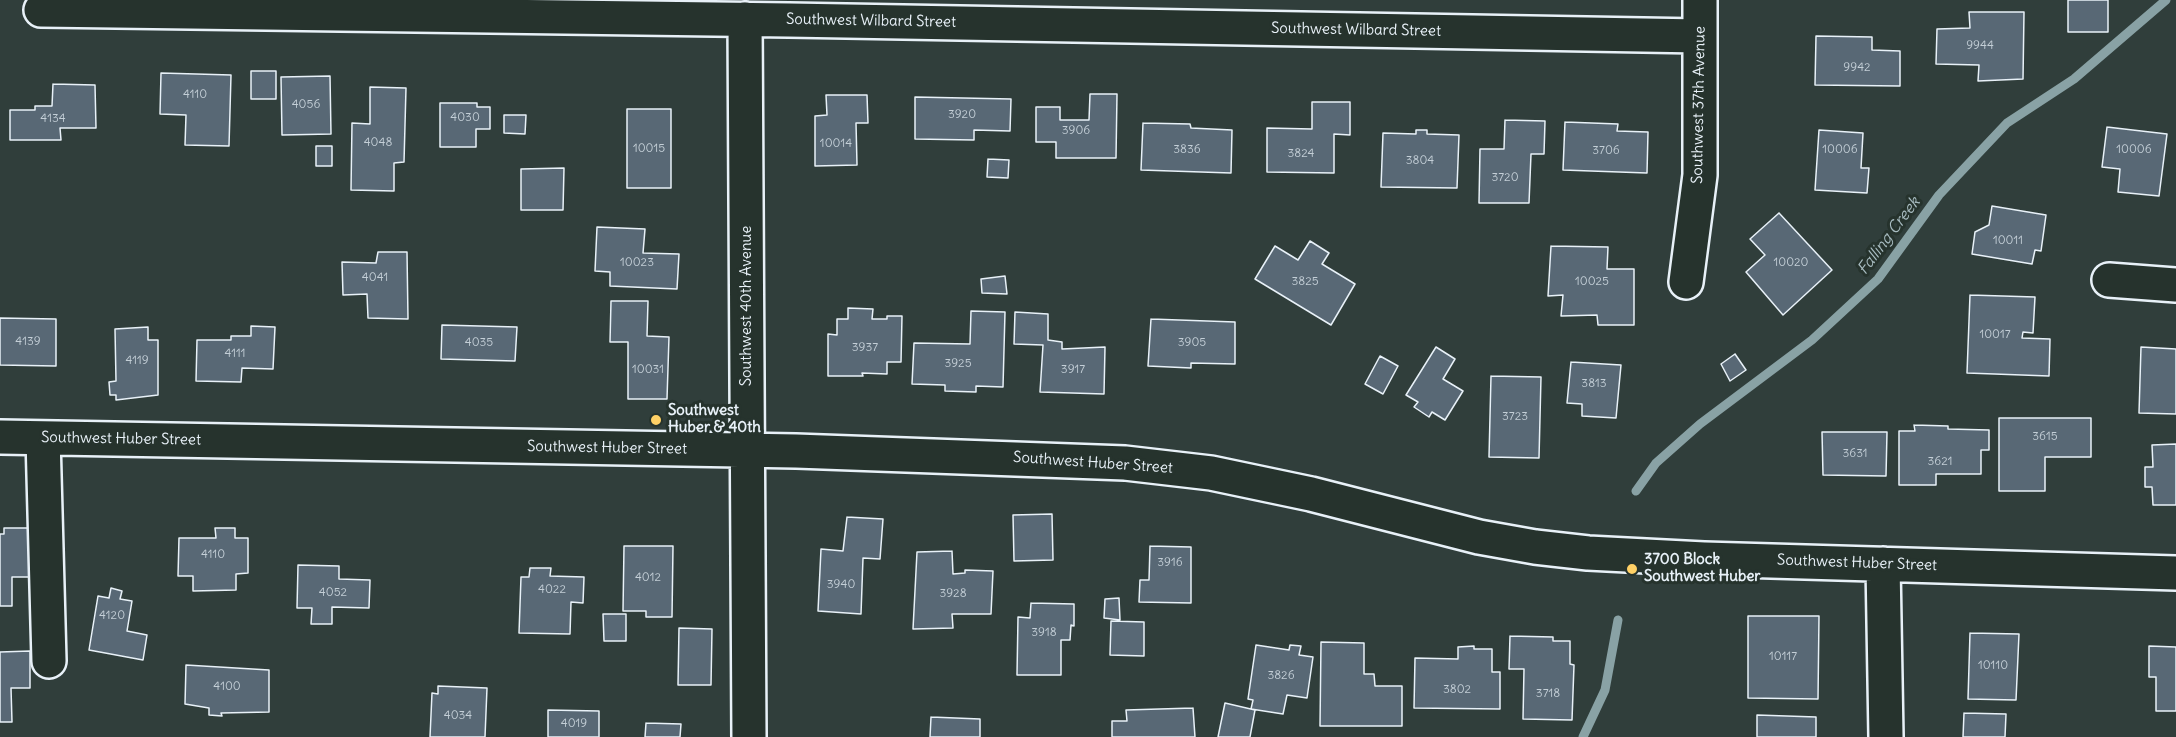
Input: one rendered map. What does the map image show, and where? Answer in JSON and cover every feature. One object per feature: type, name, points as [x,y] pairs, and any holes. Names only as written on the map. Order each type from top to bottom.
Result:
[{"type":"street","name":"Southwest 37th Avenue","points":[[1686,282],[1701,175],[1701,0]]},
{"type":"street","name":"Southwest Wilbard Street","points":[[40,10],[745,19],[1701,36]]},
{"type":"street","name":"Southwest 40th Avenue","points":[[745,19],[749,737]]},
{"type":"street","points":[[2109,280],[2176,285]]},
{"type":"street","name":"Southwest Huber Street","points":[[0,437],[1012,457],[1125,463],[1211,472],[1262,482],[1479,537],[1588,553],[1704,559],[2176,573]]},
{"type":"street","points":[[43,438],[49,661]]},
{"type":"street","points":[[1884,564],[1886,737]]},
{"type":"building","points":[[2068,0],[2108,0],[2108,32],[2068,32]]},
{"type":"building","points":[[1969,12],[2024,12],[2023,79],[1978,81],[1979,65],[1936,64],[1937,29],[1970,28]]},
{"type":"building","points":[[1816,36],[1872,37],[1872,50],[1900,51],[1900,86],[1815,85]]},
{"type":"building","points":[[251,71],[276,71],[276,99],[251,99]]},
{"type":"building","points":[[161,73],[231,75],[229,146],[185,145],[186,115],[160,114]]},
{"type":"building","points":[[330,76],[331,134],[282,135],[281,77]]},
{"type":"building","points":[[53,84],[95,85],[96,128],[60,128],[61,140],[10,140],[10,110],[35,110],[35,106],[52,106]]},
{"type":"building","points":[[370,87],[406,88],[404,162],[394,163],[394,191],[351,190],[352,123],[370,124]]},
{"type":"building","points":[[1090,94],[1117,94],[1116,158],[1056,158],[1056,142],[1036,142],[1036,107],[1060,107],[1060,120],[1089,120]]},
{"type":"building","points":[[826,95],[867,95],[868,123],[856,123],[857,165],[815,166],[815,116],[827,115]]},
{"type":"building","points":[[915,97],[1011,99],[1010,131],[974,130],[974,140],[915,139]]},
{"type":"building","points":[[1312,102],[1350,102],[1350,135],[1334,134],[1334,173],[1267,172],[1267,128],[1312,129]]},
{"type":"building","points":[[440,103],[477,103],[477,107],[490,107],[490,129],[476,129],[476,147],[440,147]]},
{"type":"building","points":[[627,109],[671,109],[671,188],[627,188]]},
{"type":"building","points":[[504,115],[526,115],[525,134],[504,133]]},
{"type":"building","points":[[1505,120],[1545,121],[1544,154],[1531,154],[1529,203],[1479,203],[1480,149],[1504,149]]},
{"type":"building","points":[[1565,122],[1618,124],[1617,131],[1648,132],[1647,173],[1563,170]]},
{"type":"building","points":[[1143,123],[1190,124],[1191,128],[1232,130],[1231,173],[1141,170]]},
{"type":"building","points":[[2107,127],[2167,134],[2159,196],[2118,192],[2120,169],[2102,167]]},
{"type":"building","points":[[1416,130],[1427,130],[1427,134],[1459,135],[1457,188],[1381,187],[1383,133],[1416,134]]},
{"type":"building","points":[[1819,130],[1863,133],[1861,168],[1869,168],[1867,193],[1815,190]]},
{"type":"building","points":[[316,146],[332,146],[332,166],[316,166]]},
{"type":"building","points":[[988,159],[1009,160],[1008,178],[987,177]]},
{"type":"building","points":[[564,168],[563,210],[521,210],[521,169]]},
{"type":"building","points":[[1992,206],[2046,215],[2041,251],[2035,250],[2032,264],[1972,254],[1975,232],[1989,225]]},
{"type":"building","points":[[1779,213],[1832,270],[1783,315],[1746,272],[1765,255],[1750,239]]},
{"type":"building","points":[[597,227],[645,229],[643,253],[679,254],[677,289],[610,286],[610,272],[595,271]]},
{"type":"building","points":[[1310,241],[1329,253],[1322,264],[1355,284],[1331,325],[1255,279],[1275,246],[1298,260]]},
{"type":"building","points":[[1551,246],[1608,247],[1607,269],[1634,269],[1634,325],[1598,325],[1597,315],[1561,316],[1563,295],[1548,296]]},
{"type":"building","points":[[378,252],[407,252],[408,319],[368,318],[367,294],[343,295],[342,262],[376,263]]},
{"type":"building","points":[[1005,276],[1007,294],[982,293],[981,279]]},
{"type":"building","points":[[1970,295],[2035,297],[2033,333],[2023,332],[2022,338],[2050,339],[2049,376],[1967,373]]},
{"type":"building","points":[[611,301],[648,301],[647,336],[669,337],[667,399],[628,399],[628,342],[610,342]]},
{"type":"building","points":[[848,308],[873,309],[872,319],[902,316],[901,362],[887,362],[887,374],[862,373],[863,376],[828,376],[828,334],[837,335],[837,319],[848,319]]},
{"type":"building","points":[[971,311],[1005,312],[1003,387],[976,386],[976,392],[945,391],[945,385],[912,384],[914,343],[970,344]]},
{"type":"building","points":[[1015,312],[1048,314],[1048,340],[1062,342],[1062,349],[1105,347],[1104,394],[1040,392],[1043,345],[1014,344]]},
{"type":"building","points":[[0,318],[56,319],[56,366],[0,365]]},
{"type":"building","points":[[1151,319],[1235,322],[1235,364],[1191,363],[1191,368],[1148,366]]},
{"type":"building","points":[[442,325],[517,327],[515,361],[441,359]]},
{"type":"building","points":[[251,326],[275,327],[273,369],[242,368],[241,382],[196,381],[197,340],[231,340],[231,336],[251,336]]},
{"type":"building","points":[[148,327],[148,340],[158,340],[158,395],[116,400],[116,395],[110,395],[109,382],[116,381],[115,329]]},
{"type":"building","points":[[1436,347],[1455,359],[1443,379],[1463,391],[1445,420],[1432,412],[1429,417],[1414,407],[1418,402],[1406,395]]},
{"type":"building","points":[[2141,347],[2176,349],[2176,414],[2139,413]]},
{"type":"building","points":[[1735,354],[1746,370],[1730,381],[1721,364]]},
{"type":"building","points":[[1380,356],[1398,366],[1383,394],[1365,384]]},
{"type":"building","points":[[1571,362],[1621,365],[1616,418],[1582,416],[1582,404],[1567,403]]},
{"type":"building","points":[[1491,376],[1541,377],[1539,458],[1489,457]]},
{"type":"building","points":[[1999,418],[2091,418],[2091,457],[2045,457],[2045,491],[1999,491]]},
{"type":"building","points":[[1914,425],[1989,430],[1989,450],[1981,450],[1981,474],[1936,474],[1936,485],[1899,485],[1899,431],[1915,431]]},
{"type":"building","points":[[1822,432],[1887,432],[1886,476],[1823,475]]},
{"type":"building","points":[[2176,444],[2176,505],[2153,505],[2152,487],[2145,487],[2145,467],[2153,467],[2152,445]]},
{"type":"building","points":[[1052,514],[1053,560],[1014,561],[1013,515]]},
{"type":"building","points":[[847,517],[883,519],[880,559],[863,558],[861,614],[818,611],[821,549],[843,551]]},
{"type":"building","points":[[4,528],[30,528],[30,577],[12,577],[12,606],[0,606],[0,534],[4,534]]},
{"type":"building","points":[[215,528],[235,528],[235,538],[248,538],[248,573],[236,574],[236,590],[193,591],[193,576],[178,576],[179,538],[216,538]]},
{"type":"building","points":[[624,546],[673,546],[672,617],[646,617],[646,611],[623,611]]},
{"type":"building","points":[[1150,546],[1191,547],[1191,603],[1139,602],[1140,580],[1149,580]]},
{"type":"building","points":[[952,551],[953,574],[965,573],[965,570],[993,571],[991,614],[952,614],[953,628],[913,629],[917,552]]},
{"type":"building","points":[[298,565],[339,566],[339,579],[370,580],[369,608],[332,607],[332,624],[311,624],[312,608],[297,608]]},
{"type":"building","points":[[530,568],[551,568],[550,576],[584,577],[583,603],[571,602],[570,634],[519,633],[521,577],[529,577]]},
{"type":"building","points":[[111,588],[122,591],[120,599],[132,601],[127,631],[147,635],[143,660],[89,650],[98,596],[109,598]]},
{"type":"building","points":[[1119,598],[1120,620],[1104,618],[1105,599]]},
{"type":"building","points":[[1031,603],[1074,604],[1074,626],[1071,625],[1070,640],[1061,640],[1061,675],[1017,675],[1018,617],[1030,618]]},
{"type":"building","points":[[603,614],[626,614],[626,641],[604,641]]},
{"type":"building","points":[[1748,616],[1819,616],[1818,699],[1748,698]]},
{"type":"building","points":[[1111,621],[1144,622],[1144,656],[1110,655]]},
{"type":"building","points":[[679,628],[712,629],[711,685],[678,685]]},
{"type":"building","points":[[1970,633],[2019,634],[2016,700],[1968,699]]},
{"type":"building","points":[[1510,636],[1553,637],[1553,641],[1570,641],[1570,664],[1574,665],[1572,720],[1523,719],[1524,669],[1509,669]]},
{"type":"building","points":[[1321,642],[1364,643],[1364,674],[1374,674],[1375,686],[1402,686],[1402,726],[1320,726]]},
{"type":"building","points":[[1256,645],[1289,650],[1290,645],[1301,646],[1299,655],[1313,657],[1307,698],[1287,695],[1283,714],[1251,709],[1253,700],[1248,699]]},
{"type":"building","points":[[1474,646],[1474,649],[1492,649],[1492,672],[1500,672],[1500,709],[1414,708],[1415,658],[1458,659],[1458,647]]},
{"type":"building","points":[[2149,646],[2176,647],[2176,711],[2156,711],[2156,677],[2149,677]]},
{"type":"building","points":[[30,651],[30,688],[11,688],[12,722],[0,722],[0,652]]},
{"type":"building","points":[[186,665],[269,670],[269,712],[209,715],[209,708],[185,704]]},
{"type":"building","points":[[438,686],[487,688],[485,737],[430,737],[432,693],[438,694]]},
{"type":"building","points":[[1225,703],[1255,710],[1250,737],[1218,737]]},
{"type":"building","points":[[1193,708],[1195,737],[1112,737],[1112,721],[1127,721],[1126,710]]},
{"type":"building","points":[[548,710],[599,711],[599,737],[548,737]]},
{"type":"building","points":[[1964,713],[2006,714],[2005,737],[1963,737]]},
{"type":"building","points":[[1757,715],[1816,717],[1816,737],[1757,737]]},
{"type":"building","points":[[931,717],[980,719],[980,737],[930,737]]},
{"type":"building","points":[[646,723],[681,724],[680,737],[645,737]]},
{"type":"waterway","name":"Falling Creek","points":[[1636,491],[1656,463],[1700,424],[1812,340],[1878,279],[1939,195],[2007,123],[2074,79],[2166,0]]},
{"type":"waterway","name":"Falling Creek","points":[[1583,737],[1605,690],[1618,620]]},
{"type":"place","name":"Southwest Huber & 40th","points":[[656,420]]},
{"type":"place","name":"3700 Block Southwest Huber","points":[[1632,569]]}]
